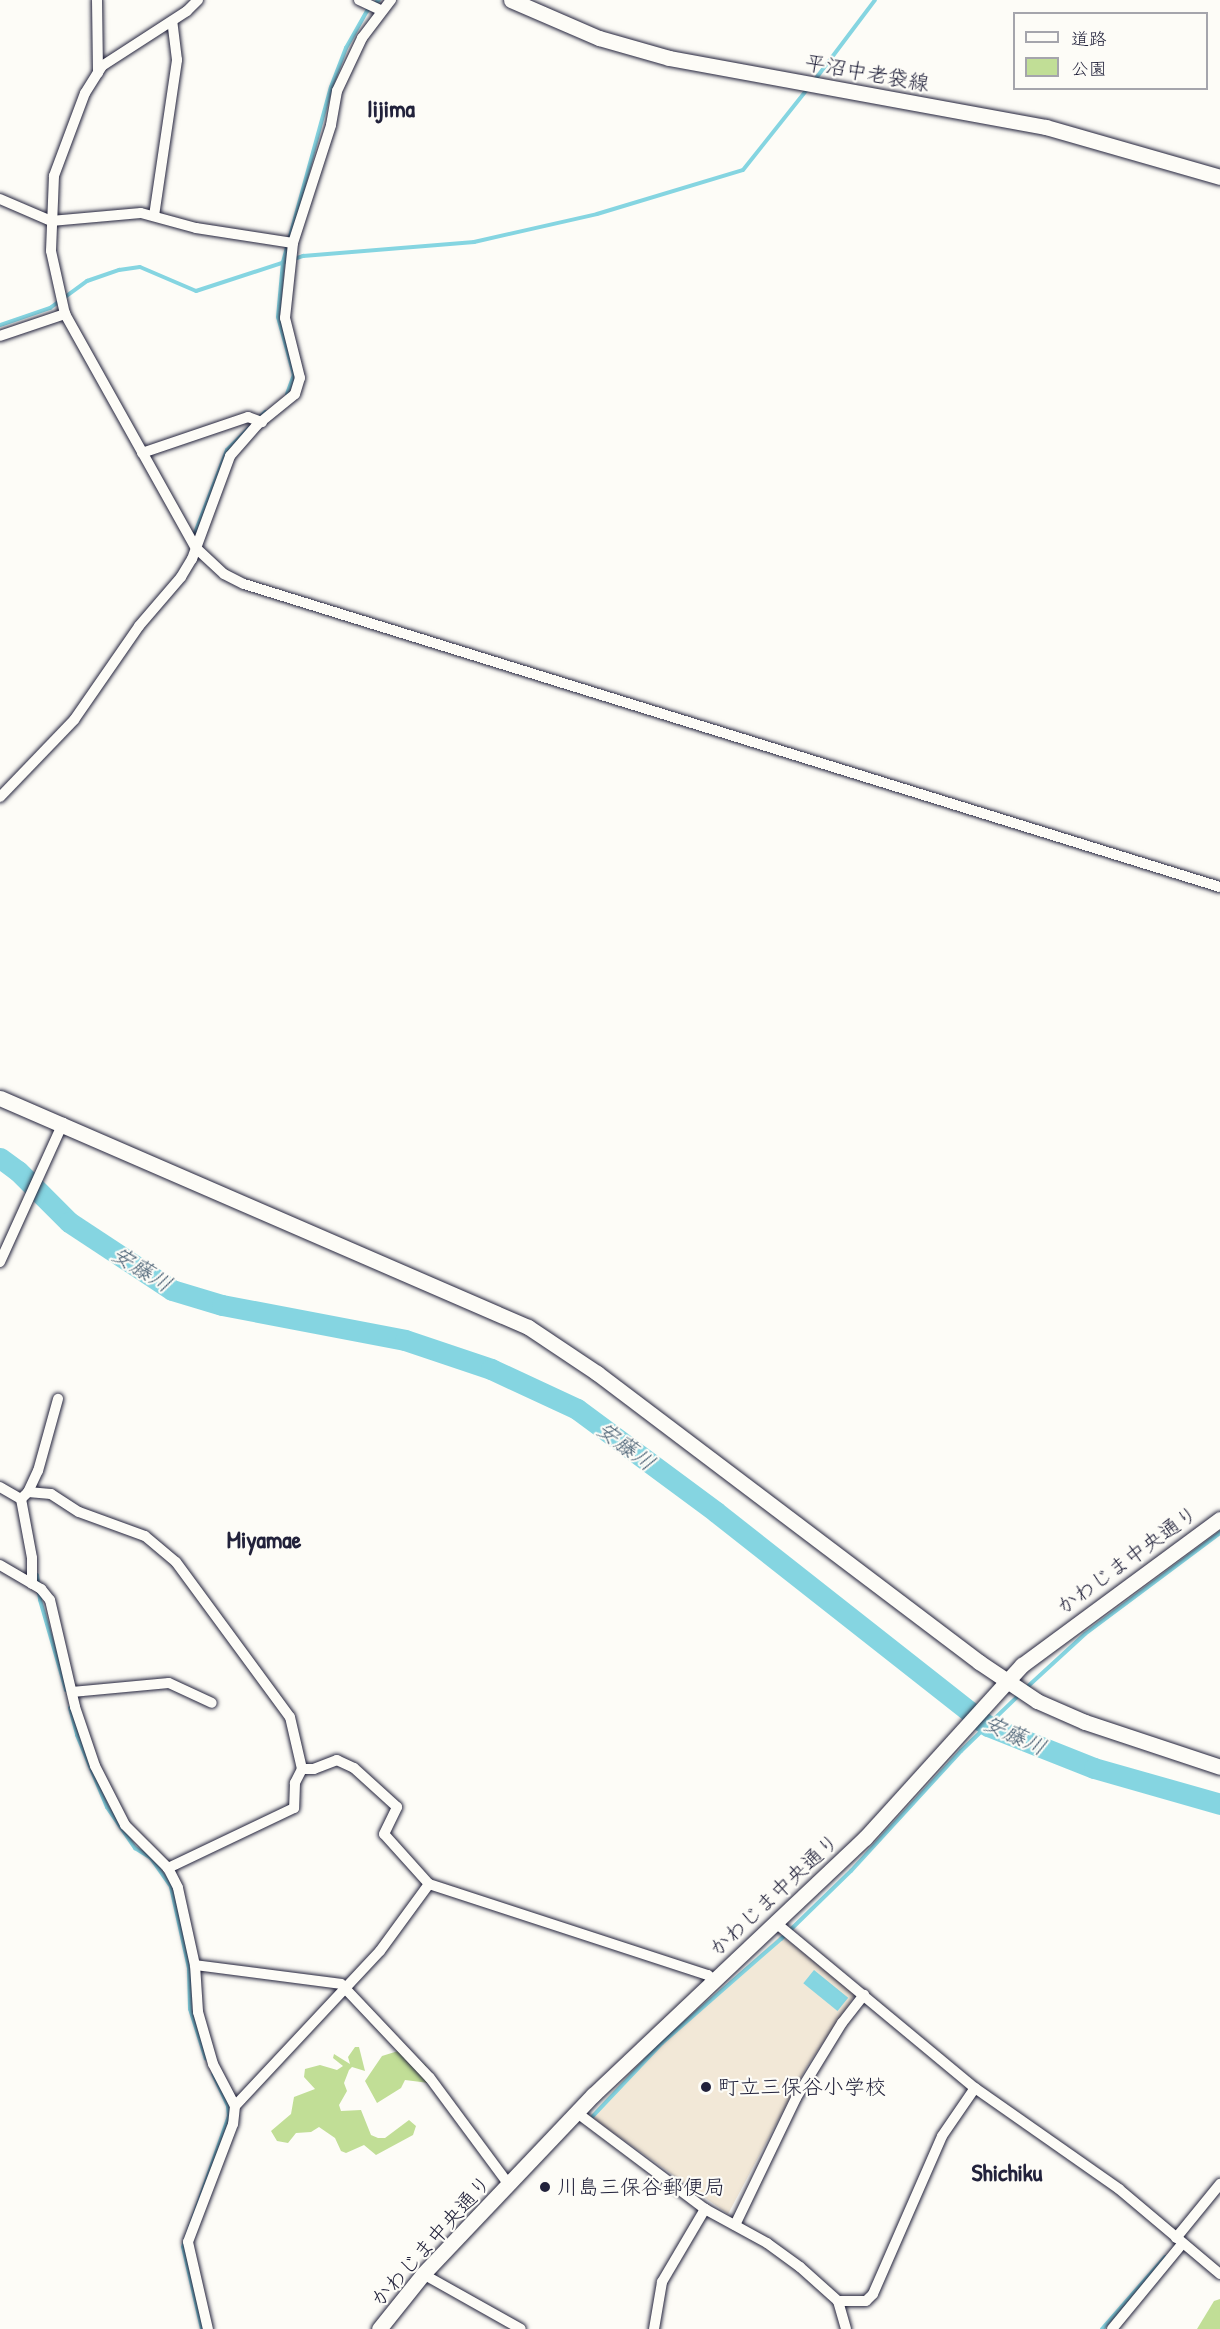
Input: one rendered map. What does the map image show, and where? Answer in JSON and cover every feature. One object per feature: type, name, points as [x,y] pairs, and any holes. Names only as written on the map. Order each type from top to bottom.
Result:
[{"type":"street","points":[[97,0],[98,73]]},
{"type":"street","points":[[198,0],[172,21],[121,51],[98,73],[85,93],[54,176],[51,221],[54,277],[65,314],[196,548],[224,574],[243,584],[1220,887]]},
{"type":"street","points":[[359,0],[380,10]]},
{"type":"street","points":[[0,797],[80,713],[139,626],[181,577],[196,548],[230,456],[262,422],[295,394],[300,378],[285,318],[293,243],[331,125],[337,91],[362,38],[380,10],[392,0]]},
{"type":"street","name":"平沼中老袋線","points":[[511,0],[599,38],[669,58],[1046,127],[1220,177]]},
{"type":"street","points":[[154,216],[177,60],[172,21]]},
{"type":"street","points":[[0,200],[51,221],[121,212],[154,216],[196,228],[293,243]]},
{"type":"street","points":[[0,336],[65,314]]},
{"type":"street","points":[[142,453],[248,417],[262,422]]},
{"type":"street","points":[[0,1098],[63,1123],[544,1336],[1005,1681],[1037,1701],[1085,1722],[1220,1767]]},
{"type":"street","points":[[0,1262],[63,1123]]},
{"type":"street","points":[[32,1584],[24,1495],[38,1471],[58,1399]]},
{"type":"street","points":[[0,1487],[24,1495],[51,1494],[79,1512],[132,1530],[176,1562],[212,1616],[246,1653],[285,1708],[302,1769],[295,1783],[294,1808],[168,1868]]},
{"type":"street","name":"かわじま中央通り","points":[[380,2329],[423,2274],[510,2186],[576,2112],[865,1838],[1005,1681],[1052,1640],[1220,1519]]},
{"type":"street","points":[[0,1565],[32,1584],[51,1600],[72,1692],[95,1766],[125,1825],[168,1868],[178,1888],[195,1965],[198,2012],[213,2064],[235,2106],[233,2124],[188,2242],[208,2329]]},
{"type":"street","points":[[72,1692],[169,1683],[212,1703]]},
{"type":"street","points":[[302,1769],[314,1769],[337,1760],[354,1768],[397,1807],[384,1834],[429,1884],[708,1975],[714,1981]]},
{"type":"street","points":[[235,2106],[380,1951],[429,1884]]},
{"type":"street","points":[[776,1923],[975,2088],[1119,2189],[1220,2274]]},
{"type":"street","points":[[195,1965],[334,1980],[345,1988],[430,2079],[510,2186]]},
{"type":"street","points":[[735,2225],[796,2098],[842,2023],[864,1995]]},
{"type":"street","points":[[838,2301],[866,2301],[873,2294],[942,2136],[975,2088]]},
{"type":"street","points":[[576,2112],[705,2210],[735,2225],[800,2267],[838,2301],[846,2329]]},
{"type":"street","points":[[1112,2329],[1220,2184]]},
{"type":"street","points":[[654,2329],[662,2282],[705,2210]]},
{"type":"street","points":[[423,2274],[521,2329]]},
{"type":"shaded area","name":"町立三保谷小学校","points":[[781,1935],[855,1995],[806,2068],[728,2214],[590,2116],[634,2068]]},
{"type":"green space","points":[[355,2047],[359,2047],[365,2071],[352,2067],[349,2070],[344,2083],[347,2091],[339,2105],[341,2111],[361,2110],[371,2135],[378,2138],[385,2138],[409,2120],[416,2126],[413,2135],[376,2155],[364,2145],[346,2153],[341,2151],[335,2138],[319,2127],[311,2132],[296,2133],[288,2143],[277,2141],[271,2131],[291,2114],[294,2097],[315,2089],[304,2077],[305,2069],[320,2065],[337,2070],[343,2066],[333,2058],[334,2054],[350,2064],[348,2057]]},
{"type":"green space","points":[[398,2051],[426,2065],[429,2083],[405,2080],[401,2088],[377,2103],[365,2081],[382,2056]]},
{"type":"green space","points":[[1220,2299],[1220,2329],[1197,2329],[1214,2301]]},
{"type":"water","points":[[814,1970],[848,1998],[837,2011],[803,1983]]},
{"type":"waterway","points":[[287,394],[294,375],[278,317],[283,262],[331,87],[346,48],[367,11],[379,0]]},
{"type":"waterway","points":[[814,81],[875,0]]},
{"type":"waterway","points":[[0,325],[50,308],[87,281],[119,270],[140,267],[196,291],[303,256],[474,242],[597,214],[743,170],[809,87]]},
{"type":"waterway","points":[[195,533],[227,450],[265,412]]},
{"type":"waterway","name":"安藤川","points":[[0,1158],[18,1171],[69,1222],[172,1290],[222,1305],[405,1340],[491,1369],[577,1409],[716,1512],[988,1726],[1094,1768],[1220,1804]]},
{"type":"waterway","points":[[1025,1689],[1085,1634],[1220,1533]]},
{"type":"waterway","points":[[37,1575],[40,1600],[66,1690]]},
{"type":"waterway","points":[[592,2117],[662,2043],[781,1939],[851,1871],[961,1751],[1020,1694]]},
{"type":"waterway","points":[[70,1708],[77,1735],[107,1807],[135,1848],[151,1858],[171,1887],[189,1968],[190,2009],[206,2059]]},
{"type":"waterway","points":[[202,2329],[183,2247],[229,2116],[228,2106],[213,2074]]},
{"type":"waterway","points":[[1102,2329],[1165,2257]]},
{"type":"place","name":"町立三保谷小学校","points":[[706,2087]]},
{"type":"place","name":"川島三保谷郵便局","points":[[545,2187]]},
{"type":"district","name":"Iijima","points":[[391,109]]},
{"type":"district","name":"Miyamae","points":[[264,1540]]},
{"type":"district","name":"Shichiku","points":[[1007,2173]]}]
